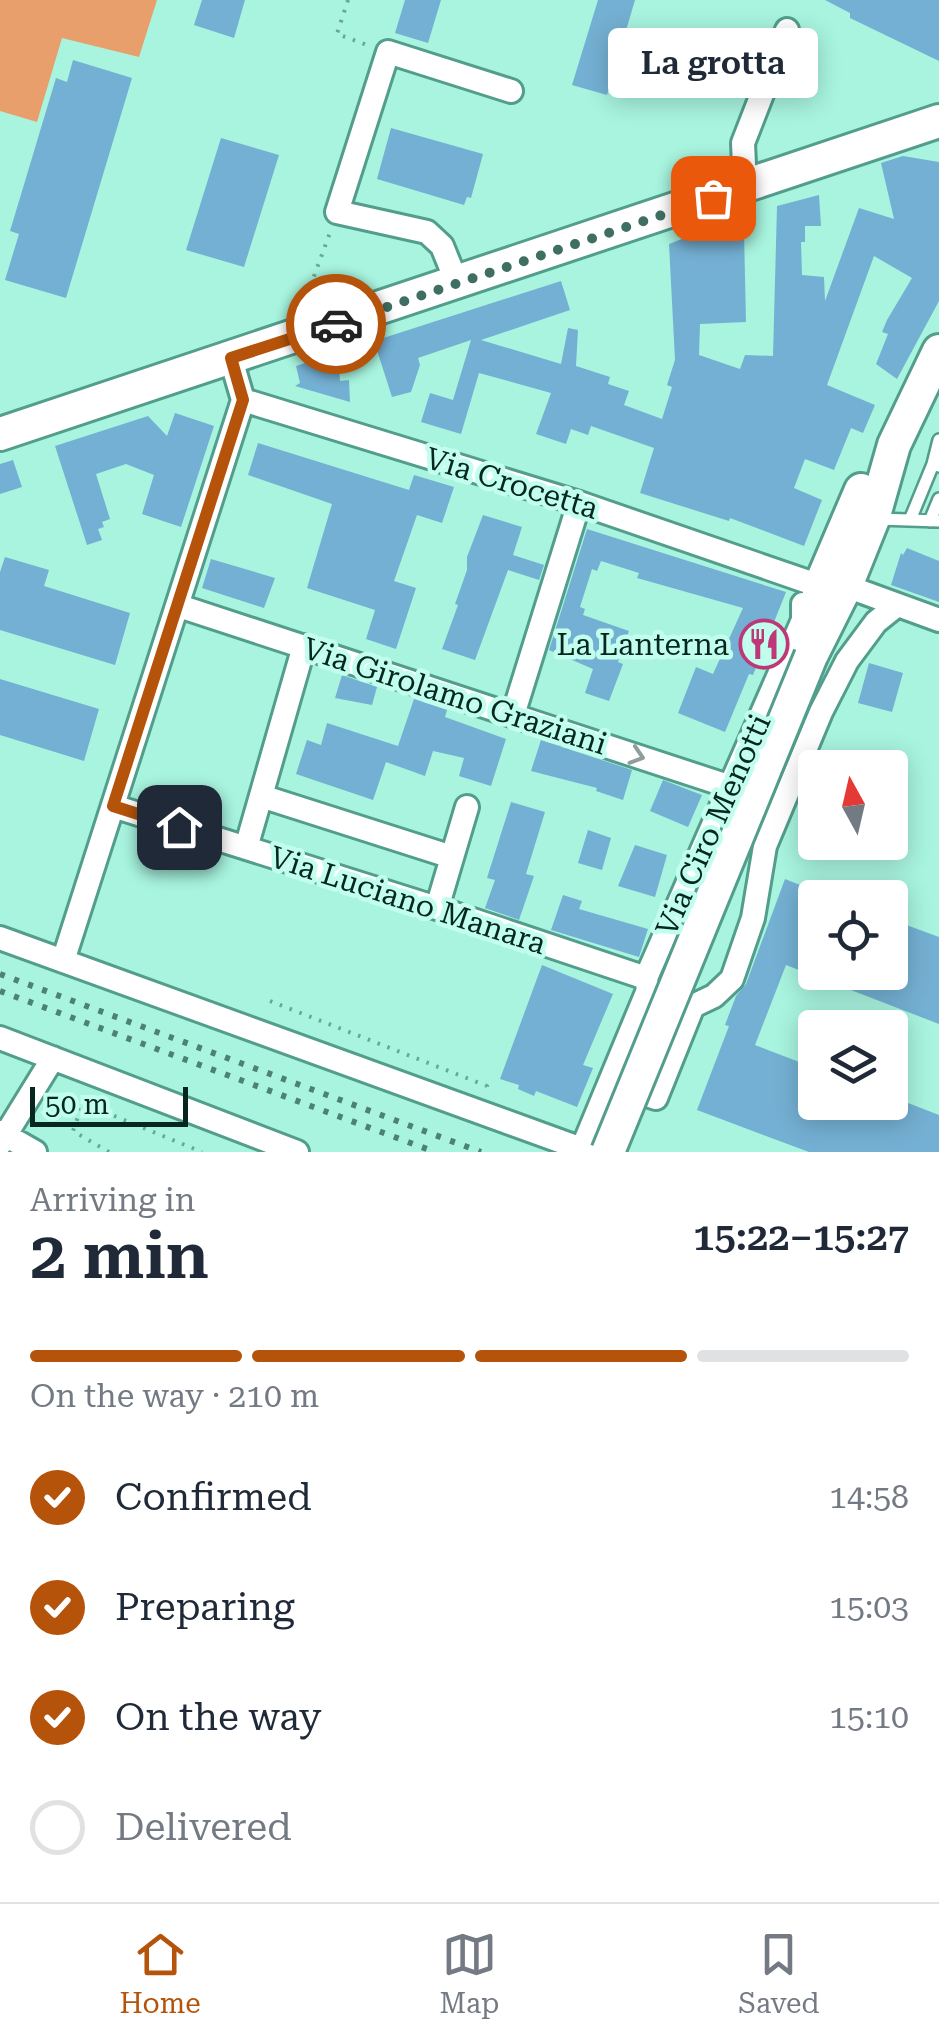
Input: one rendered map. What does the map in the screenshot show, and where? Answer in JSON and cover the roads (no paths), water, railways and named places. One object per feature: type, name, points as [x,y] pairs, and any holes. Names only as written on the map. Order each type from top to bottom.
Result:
[{"type":"main road","points":[[0,434],[939,121]]},
{"type":"main road","name":"Via Ciro Menotti","points":[[593,1151],[810,656],[823,584],[862,488],[894,445],[927,389],[939,352]]},
{"type":"main road","name":"Via Ciro Menotti","points":[[823,584],[874,519],[894,445]]},
{"type":"street","points":[[745,187],[743,143],[787,30]]},
{"type":"street","points":[[457,283],[442,246],[427,232],[338,212],[388,52],[511,91]]},
{"type":"street","points":[[63,960],[243,400],[231,358]]},
{"type":"street","name":"Via Crocetta","points":[[243,400],[579,503],[939,620]]},
{"type":"street","points":[[513,715],[579,503]]},
{"type":"street","name":"Via Ciro Menotti","points":[[593,1151],[610,1082],[647,984],[803,620],[823,584]]},
{"type":"street","name":"Via Girolamo Graziani","points":[[178,606],[731,787]]},
{"type":"street","name":"Via Ciro Menotti","points":[[693,1006],[714,996],[732,979],[752,918],[765,846],[820,712],[847,661],[876,622],[896,606]]},
{"type":"street","points":[[246,848],[304,646]]},
{"type":"street","points":[[261,796],[452,857]]},
{"type":"street","name":"Via Luciano Manara","points":[[113,806],[437,908],[647,984]]},
{"type":"street","points":[[437,908],[467,807]]},
{"type":"street","points":[[0,938],[478,1113],[593,1151]]},
{"type":"street","points":[[610,1082],[656,1098],[693,1006],[647,984]]},
{"type":"street","points":[[0,1038],[296,1152]]},
{"type":"street","points":[[35,1152],[2,1137],[52,1058]]},
{"type":"lane","points":[[910,520],[936,465],[939,440]]},
{"type":"lane","points":[[874,519],[935,521],[939,499]]},
{"type":"railway","points":[[0,974],[481,1152]]},
{"type":"railway","points":[[0,991],[427,1149]]},
{"type":"place","name":"La grotta","points":[[713,198]]},
{"type":"place","name":"La Lanterna","points":[[764,644]]}]
